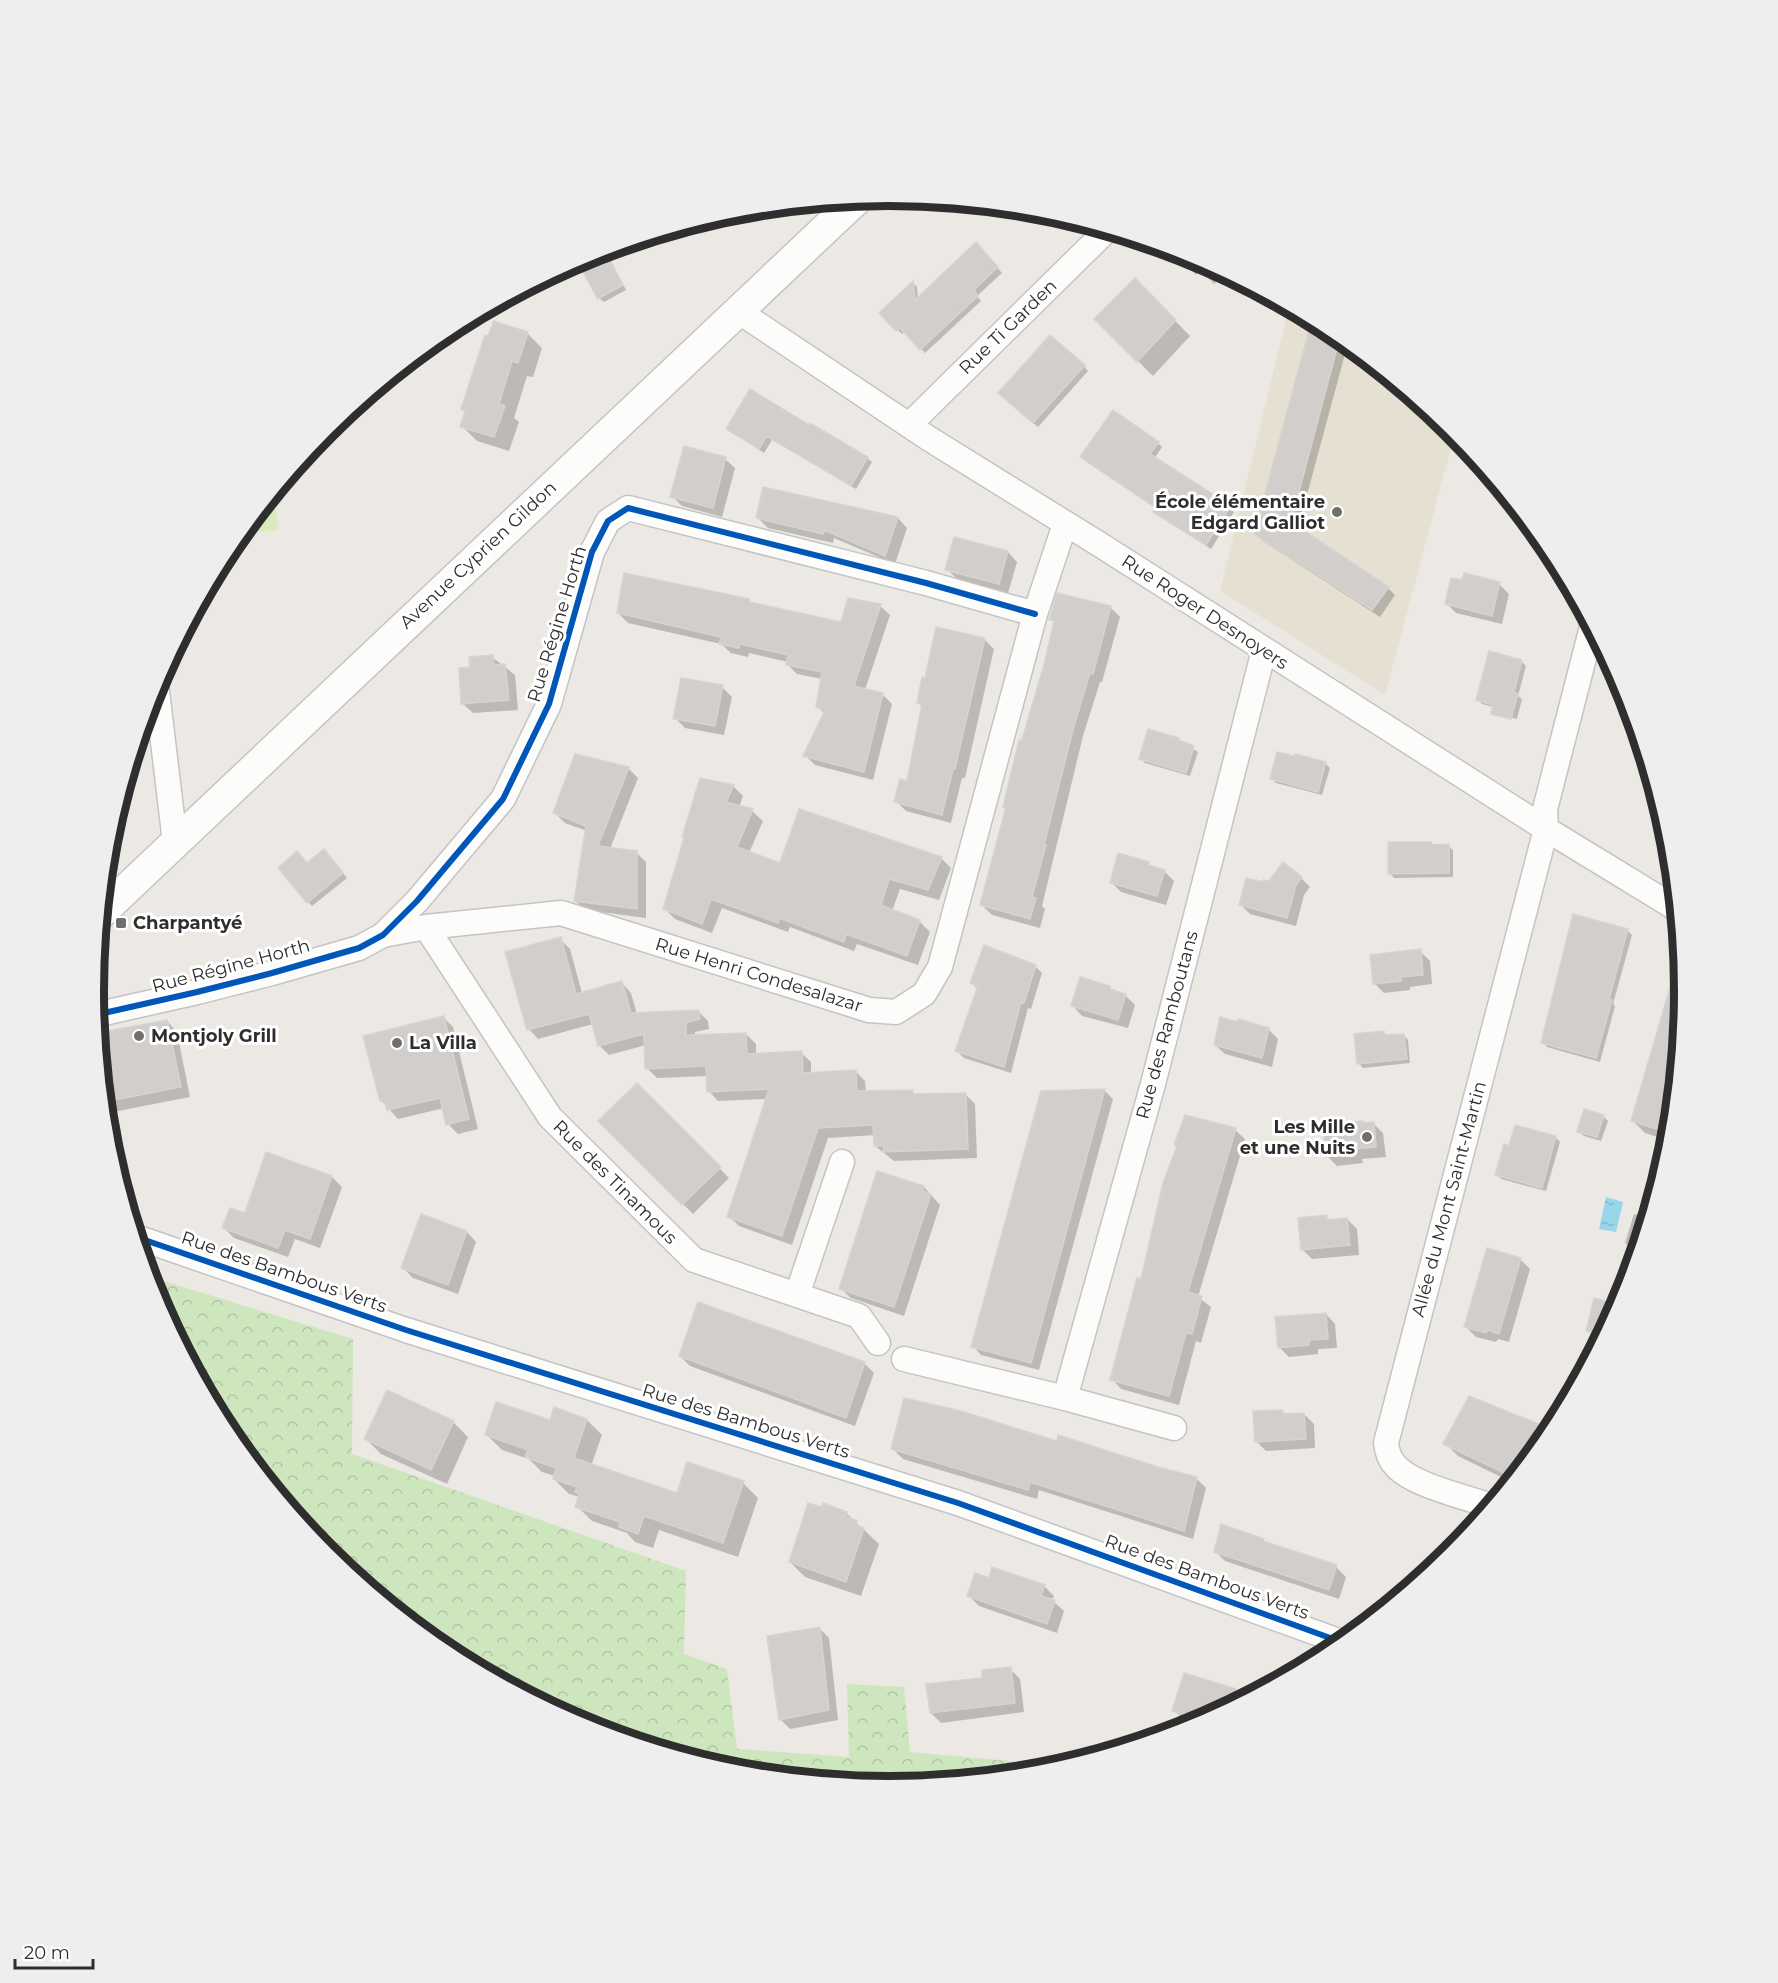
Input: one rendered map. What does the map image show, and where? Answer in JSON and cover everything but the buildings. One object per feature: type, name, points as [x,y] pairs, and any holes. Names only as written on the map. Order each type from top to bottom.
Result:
[{"type":"street","name":"Avenue Cyprien Gildon","points":[[108,906],[848,208]]},
{"type":"street","name":"Rue Ti Garden","points":[[909,425],[1101,236]]},
{"type":"street","name":"Rue Roger Desnoyers","points":[[740,308],[750,319],[909,425],[1546,829],[1670,904]]},
{"type":"street","name":"Rue Régine Horth","points":[[104,1013],[272,973],[359,948],[383,935],[417,901],[503,799],[549,704],[592,552],[608,521],[628,508],[926,583],[1035,614]]},
{"type":"street","name":"Rue Henri Condesalazar","points":[[383,935],[426,927],[561,913],[869,1010],[896,1012],[924,994],[939,967],[1035,614],[1065,524]]},
{"type":"street","name":"Allée du Mont Saint-Martin","points":[[1484,1504],[1408,1476],[1395,1466],[1389,1457],[1386,1443],[1546,829],[1545,809],[1589,637]]},
{"type":"street","name":"Rue des Ramboutans","points":[[1065,1398],[1153,1084],[1264,650]]},
{"type":"street","points":[[158,703],[175,842]]},
{"type":"street","name":"Rue des Tinamous","points":[[426,927],[550,1118],[694,1260],[859,1316],[878,1343]]},
{"type":"street","points":[[797,1295],[842,1162]]},
{"type":"street","name":"Rue des Bambous Verts","points":[[144,1240],[406,1330],[958,1503],[1333,1639]]},
{"type":"street","points":[[904,1359],[1065,1398],[1174,1428]]},
{"type":"shaded area","name":"École élémentaire Edgard Galliot","points":[[1287,314],[1367,368],[1407,401],[1452,444],[1385,695],[1220,591]]},
{"type":"green space","points":[[275,502],[278,530],[252,532]]},
{"type":"green space","points":[[158,1279],[353,1339],[352,1454],[686,1571],[684,1654],[727,1669],[737,1749],[849,1757],[847,1684],[904,1687],[910,1752],[1034,1763],[940,1775],[889,1777],[786,1770],[736,1762],[686,1750],[588,1717],[496,1672],[453,1645],[371,1582],[298,1509],[266,1470],[236,1428],[209,1384],[185,1339]]},
{"type":"water","points":[[1606,1197],[1623,1202],[1616,1232],[1599,1229]]},
{"type":"cycle path","points":[[104,1013],[272,973],[359,948],[383,935],[417,901],[503,799],[549,704],[592,552],[608,521],[628,508],[926,583],[1035,614]]},
{"type":"cycle path","points":[[144,1240],[406,1330],[958,1503],[1333,1639]]},
{"type":"place","name":"École élémentaire Edgard Galliot","points":[[1337,512]]},
{"type":"place","name":"Charpantyé","points":[[121,923]]},
{"type":"place","name":"Montjoly Grill","points":[[139,1036]]},
{"type":"place","name":"La Villa","points":[[397,1043]]},
{"type":"place","name":"Les Mille et une Nuits","points":[[1367,1137]]}]
